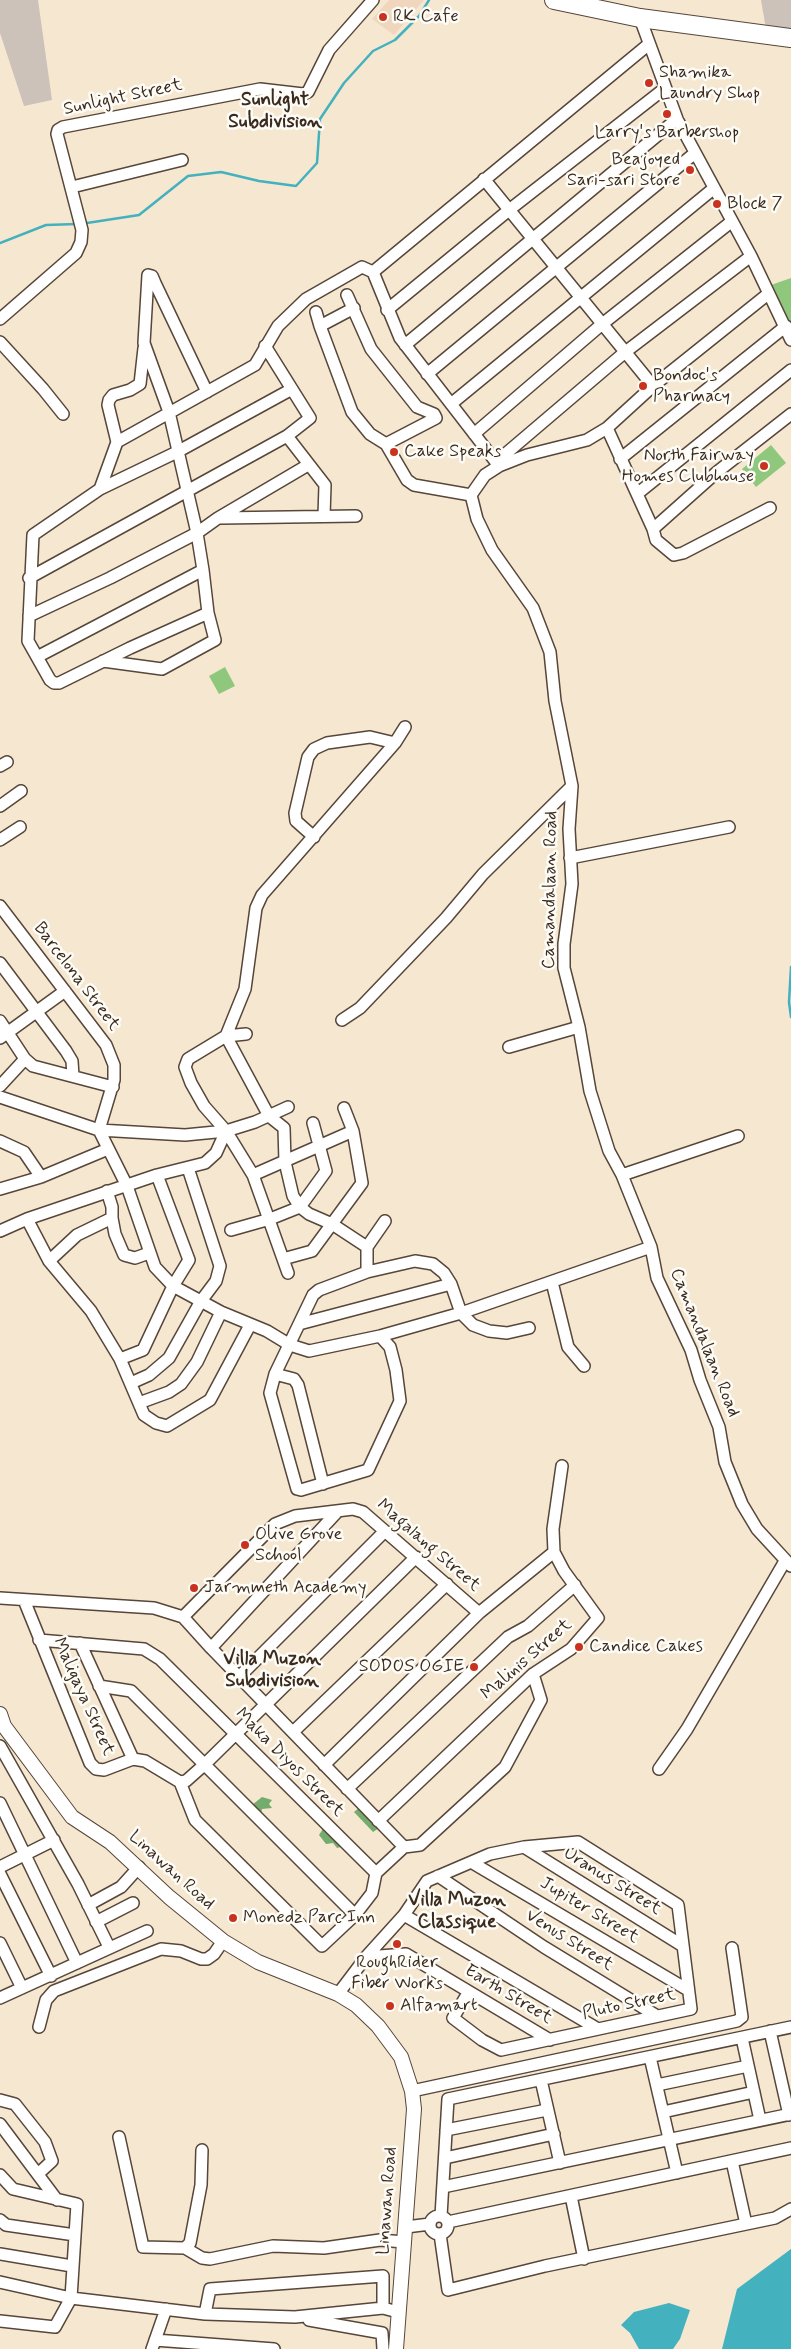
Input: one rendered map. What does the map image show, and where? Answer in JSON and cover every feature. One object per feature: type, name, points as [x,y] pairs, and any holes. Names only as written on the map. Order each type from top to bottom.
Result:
[{"type":"main road","points":[[554,0],[640,18],[791,38]]},
{"type":"street","name":"Sunlight Street","points":[[0,319],[76,253],[82,242],[82,230],[57,134],[63,127],[260,89],[303,94],[308,92],[329,50],[373,0]]},
{"type":"street","points":[[640,18],[664,89],[677,119],[713,189],[751,256],[768,294],[789,328],[791,340]]},
{"type":"street","points":[[373,272],[649,44]]},
{"type":"street","points":[[387,310],[509,210],[664,89]]},
{"type":"street","points":[[405,345],[677,119]]},
{"type":"street","points":[[427,374],[696,153]]},
{"type":"street","points":[[72,187],[182,160]]},
{"type":"street","points":[[484,179],[624,353],[653,386]]},
{"type":"street","points":[[451,404],[713,189]]},
{"type":"street","points":[[474,434],[602,325],[731,222]]},
{"type":"street","points":[[316,312],[352,412],[370,434],[386,444],[410,484],[471,495],[485,475],[624,353],[751,256]]},
{"type":"street","points":[[116,442],[254,365],[278,326],[306,299],[362,266],[373,272],[387,310],[405,345],[498,464]]},
{"type":"street","points":[[100,489],[116,442],[108,405],[109,400],[113,395],[137,387],[142,380],[148,275],[152,276],[207,392]]},
{"type":"street","points":[[498,464],[587,440],[607,428],[653,386],[768,294]]},
{"type":"street","points":[[347,295],[371,349],[417,406],[434,414],[436,418],[386,444]]},
{"type":"street","points":[[320,326],[354,308]]},
{"type":"street","points":[[620,458],[789,328]]},
{"type":"street","points":[[0,342],[44,388],[63,414]]},
{"type":"street","points":[[103,661],[162,669],[215,640],[208,613],[204,570],[197,533],[177,452],[170,412],[144,343]]},
{"type":"street","points":[[30,578],[287,436],[310,418],[265,346]]},
{"type":"street","points":[[638,494],[791,370]]},
{"type":"street","points":[[208,613],[59,683],[54,683],[50,680],[28,641],[33,535],[100,489],[177,452],[292,389]]},
{"type":"street","points":[[653,529],[717,472],[791,414]]},
{"type":"street","points":[[607,428],[638,494],[656,540],[674,554],[683,552],[770,508]]},
{"type":"street","points":[[287,436],[325,485],[324,516]]},
{"type":"street","points":[[29,616],[110,578],[197,533],[218,518],[308,465]]},
{"type":"street","name":"Camandalaan Road","points":[[471,495],[477,519],[492,550],[533,608],[550,652],[555,701],[572,786],[570,858],[572,884],[564,944],[564,968],[579,1027],[590,1091],[609,1151],[622,1175],[651,1246],[657,1278],[691,1350],[700,1380],[719,1427],[725,1462],[742,1504],[757,1529],[787,1559]]},
{"type":"street","points":[[218,518],[356,516]]},
{"type":"street","points":[[37,657],[204,570]]},
{"type":"street","points":[[226,1036],[245,989],[256,908],[262,895],[395,743],[405,727]]},
{"type":"street","points":[[314,837],[296,822],[295,813],[308,757],[314,749],[327,743],[370,737],[395,743]]},
{"type":"street","points":[[342,1020],[360,1008],[446,918],[483,874],[572,786]]},
{"type":"street","points":[[0,806],[21,791]]},
{"type":"street","points":[[0,840],[20,827]]},
{"type":"street","points":[[570,858],[729,827]]},
{"type":"street","name":"Barcelona Street","points":[[0,906],[106,1045],[114,1065],[113,1087],[99,1130]]},
{"type":"street","points":[[0,963],[38,1011],[72,1061],[73,1076]]},
{"type":"street","points":[[4,1035],[65,991]]},
{"type":"street","points":[[0,1021],[4,1035],[34,1066],[113,1087]]},
{"type":"street","points":[[509,1047],[579,1027]]},
{"type":"street","points":[[246,1034],[226,1036],[188,1059],[185,1067],[191,1083],[204,1106],[226,1131],[253,1175],[288,1273]]},
{"type":"street","points":[[226,1036],[269,1116],[284,1128],[285,1162],[293,1196],[300,1207],[332,1224],[367,1247]]},
{"type":"street","points":[[0,1086],[26,1059]]},
{"type":"street","points":[[0,1097],[99,1130],[185,1135],[226,1131],[269,1116],[288,1107]]},
{"type":"street","points":[[283,1259],[312,1252],[362,1183],[353,1131],[344,1108]]},
{"type":"street","points":[[231,1230],[270,1219],[300,1207],[326,1171],[313,1123]]},
{"type":"street","points":[[99,1130],[128,1186],[155,1267],[173,1286],[221,1312],[266,1331],[290,1345],[309,1351],[380,1336],[461,1313],[651,1246]]},
{"type":"street","points":[[0,1231],[27,1219],[107,1191],[128,1186],[157,1174],[204,1163],[216,1154],[226,1131]]},
{"type":"street","points":[[253,1175],[353,1131]]},
{"type":"street","points":[[622,1175],[738,1136]]},
{"type":"street","points":[[0,1141],[24,1152],[41,1177]]},
{"type":"street","points":[[0,1188],[41,1177],[108,1149]]},
{"type":"street","points":[[131,1383],[148,1375],[169,1358],[201,1301],[216,1281],[220,1266],[188,1168]]},
{"type":"street","points":[[120,1360],[143,1350],[173,1286],[188,1260],[157,1174]]},
{"type":"street","points":[[107,1191],[112,1207],[115,1234],[124,1255],[135,1258],[149,1253]]},
{"type":"street","points":[[49,1261],[77,1234],[112,1218]]},
{"type":"street","points":[[27,1219],[49,1261],[91,1311],[120,1360],[144,1415],[156,1424],[166,1426],[210,1400],[250,1325]]},
{"type":"street","points":[[367,1272],[367,1247],[385,1221]]},
{"type":"street","points":[[380,1336],[390,1347],[396,1370],[400,1401],[368,1470],[324,1484],[297,1489],[270,1393],[275,1374],[313,1295],[319,1290],[367,1272],[415,1262],[433,1264],[444,1273],[451,1284],[461,1313],[473,1325],[489,1331],[507,1332],[529,1328]]},
{"type":"street","points":[[552,1282],[568,1347],[584,1366]]},
{"type":"street","points":[[299,1324],[451,1284]]},
{"type":"street","points":[[139,1404],[169,1392],[181,1384],[197,1362],[221,1312]]},
{"type":"street","points":[[275,1374],[294,1379],[298,1385],[324,1484]]},
{"type":"street","points":[[324,1765],[479,1613],[554,1552],[553,1529],[562,1466]]},
{"type":"street","name":"Magalang Street","points":[[183,1617],[275,1524],[295,1516],[353,1509],[363,1512],[479,1613]]},
{"type":"street","points":[[211,1648],[338,1511]]},
{"type":"street","points":[[239,1677],[385,1531]]},
{"type":"street","name":"Malinis Street","points":[[378,1821],[533,1674],[571,1649],[598,1618],[554,1552]]},
{"type":"street","points":[[416,1557],[204,1766],[186,1781],[180,1782],[195,1820],[322,1946],[355,1916],[372,1893],[376,1873],[404,1847],[420,1845],[505,1766],[541,1700],[533,1674]]},
{"type":"street","points":[[659,1769],[687,1729],[787,1559]]},
{"type":"street","points":[[293,1732],[447,1584]]},
{"type":"street","points":[[347,1789],[508,1637],[528,1626],[575,1585]]},
{"type":"street","points":[[0,1598],[154,1608],[183,1617],[404,1847]]},
{"type":"street","name":"Maligaya Street","points":[[24,1600],[90,1763],[96,1770],[104,1770],[133,1759],[145,1761],[180,1782]]},
{"type":"street","name":"Maka Diyos Street","points":[[39,1640],[144,1649],[160,1659],[376,1873]]},
{"type":"street","points":[[80,1643],[133,1759]]},
{"type":"street","points":[[99,1686],[131,1691],[355,1916]]},
{"type":"street","name":"Linawan Road","points":[[1,1723],[72,1817],[110,1842],[169,1897],[223,1941],[258,1962],[338,1994],[356,2004],[378,2026],[401,2057],[412,2091],[414,2109],[396,2349]]},
{"type":"street","points":[[0,1746],[54,1840],[109,1947]]},
{"type":"street","points":[[0,1803],[77,1963]]},
{"type":"street","points":[[0,1867],[54,1840]]},
{"type":"street","name":"Pluto Street","points":[[468,1993],[453,2018],[482,2040],[501,2050],[691,2009],[678,1905],[578,1842],[524,1847]]},
{"type":"street","points":[[338,1994],[366,1957],[404,1916],[427,1881],[490,1854],[524,1847]]},
{"type":"street","name":"Uranus Street","points":[[524,1847],[683,1946]]},
{"type":"street","name":"Jupiter Street","points":[[472,1862],[688,1990]]},
{"type":"street","points":[[88,1905],[121,1888],[139,1867]]},
{"type":"street","points":[[0,1874],[51,1976]]},
{"type":"street","name":"Venus Street","points":[[438,1876],[544,1947],[657,2016]]},
{"type":"street","points":[[96,1922],[133,1902]]},
{"type":"street","points":[[404,1916],[598,2029]]},
{"type":"street","points":[[0,1998],[146,1931]]},
{"type":"street","points":[[39,2027],[46,2000],[54,1992],[161,1949],[181,1951],[200,1959],[207,1959],[214,1954],[223,1941]]},
{"type":"street","points":[[0,1943],[22,1988]]},
{"type":"street","points":[[412,2091],[737,2021],[742,2017],[732,1948]]},
{"type":"street","name":"Earth Street","points":[[366,1957],[406,1954],[468,1993],[550,2040]]},
{"type":"street","points":[[440,2234],[447,2230],[443,2187],[448,2099],[791,2027]]},
{"type":"street","points":[[443,2187],[790,2114],[770,2031]]},
{"type":"street","points":[[742,2038],[760,2120]]},
{"type":"street","points":[[650,2057],[677,2173]]},
{"type":"street","points":[[657,2085],[748,2066]]},
{"type":"street","points":[[541,2080],[560,2163]]},
{"type":"street","points":[[663,2112],[754,2092]]},
{"type":"street","points":[[0,2100],[16,2104],[45,2142],[52,2161],[39,2173]]},
{"type":"street","points":[[446,2130],[547,2110]]},
{"type":"street","points":[[0,2124],[39,2173],[57,2200]]},
{"type":"street","points":[[444,2158],[554,2134]]},
{"type":"street","points":[[119,2137],[143,2247],[185,2248],[202,2258],[210,2259],[223,2258],[273,2246],[324,2248],[373,2240],[404,2242]]},
{"type":"street","points":[[406,2227],[430,2224],[436,2216],[445,2219],[571,2196],[791,2148]]},
{"type":"street","points":[[185,2248],[190,2242],[202,2186],[202,2150]]},
{"type":"street","points":[[732,2161],[746,2224]]},
{"type":"street","points":[[0,2175],[13,2189],[77,2204],[71,2298],[55,2327],[0,2321]]},
{"type":"street","points":[[571,2196],[584,2259]]},
{"type":"street","points":[[430,2224],[432,2229],[440,2234],[448,2290],[775,2218],[791,2209]]},
{"type":"street","points":[[0,2220],[6,2225],[75,2235]]},
{"type":"street","points":[[0,2254],[72,2266]]},
{"type":"street","points":[[205,2314],[210,2289],[383,2276],[383,2308]]},
{"type":"street","points":[[0,2282],[71,2298],[205,2314],[295,2317],[383,2308],[398,2312]]},
{"type":"street","points":[[166,2309],[154,2345],[274,2349]]},
{"type":"street","points":[[295,2317],[382,2333],[383,2349]]},
{"type":"shaded area","points":[[0,0],[38,0],[52,100],[24,106],[0,33]]},
{"type":"shaded area","points":[[389,0],[424,0],[394,35],[372,19]]},
{"type":"shaded area","points":[[761,0],[791,0],[791,33],[766,29]]},
{"type":"green space","points":[[791,278],[791,324],[771,285]]},
{"type":"green space","name":"North Fairway Homes Clubhouse","points":[[771,445],[786,463],[756,487],[742,469]]},
{"type":"green space","points":[[225,667],[235,686],[219,694],[209,676]]},
{"type":"green space","points":[[262,1797],[272,1800],[269,1804],[272,1808],[262,1809],[260,1820],[254,1814],[251,1802],[252,1805]]},
{"type":"green space","points":[[360,1807],[379,1828],[373,1832],[354,1812]]},
{"type":"green space","points":[[328,1821],[352,1844],[337,1848],[333,1843],[326,1844],[319,1835]]},
{"type":"water","points":[[791,2249],[791,2349],[722,2349],[737,2289]]},
{"type":"water","points":[[669,2303],[690,2310],[680,2339],[673,2349],[639,2349],[630,2333],[621,2325],[634,2312]]},
{"type":"waterway","points":[[87,223],[139,215],[188,176],[221,172],[259,181],[296,186],[317,163],[320,119],[344,83],[373,51],[395,40],[419,16],[429,0]]},
{"type":"waterway","points":[[0,243],[46,225],[77,224]]},
{"type":"waterway","points":[[791,967],[789,1002],[791,1017]]},
{"type":"place","name":"RK Cafe","points":[[383,17]]},
{"type":"place","name":"Shamika Laundry Shop","points":[[649,83]]},
{"type":"place","name":"Larry's Barbershop","points":[[667,114]]},
{"type":"place","name":"Beajoyed Sari-sari Store","points":[[690,170]]},
{"type":"place","name":"Block 7","points":[[717,204]]},
{"type":"place","name":"Bondoc's Pharmacy","points":[[643,386]]},
{"type":"place","name":"Cake Speaks","points":[[394,452]]},
{"type":"place","name":"North Fairway Homes Clubhouse","points":[[764,466]]},
{"type":"place","name":"Olive Grove School","points":[[245,1545]]},
{"type":"place","name":"Jarmmeth Academy","points":[[194,1588]]},
{"type":"place","name":"Candice Cakes","points":[[579,1647]]},
{"type":"place","name":"SODOS OGIE","points":[[474,1667]]},
{"type":"place","name":"Monedz Parc Inn","points":[[233,1918]]},
{"type":"place","name":"RoughRider Fiber Works","points":[[397,1944]]},
{"type":"place","name":"Alfamart","points":[[390,2006]]},
{"type":"district","name":"Sunlight Subdivision","points":[[275,112]]},
{"type":"district","name":"Villa Muzon Subdivision","points":[[272,1671]]},
{"type":"district","name":"Villa Muzon Classique","points":[[457,1912]]}]
